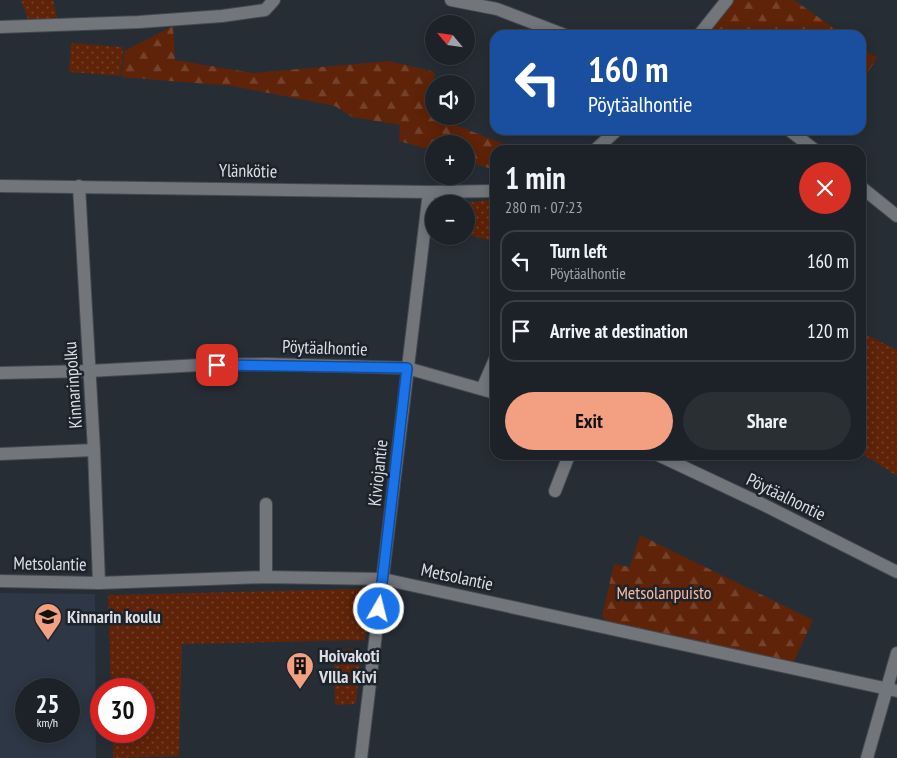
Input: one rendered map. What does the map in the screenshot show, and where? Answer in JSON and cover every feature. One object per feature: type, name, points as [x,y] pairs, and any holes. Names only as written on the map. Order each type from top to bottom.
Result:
[{"type":"street","points":[[0,27],[139,22],[222,16],[265,10],[274,0]]},
{"type":"street","points":[[451,0],[497,9],[552,30]]},
{"type":"street","points":[[703,30],[727,0]]},
{"type":"street","points":[[600,145],[612,135]]},
{"type":"street","points":[[796,135],[809,145]]},
{"type":"street","name":"Ylänkötie","points":[[0,186],[429,192],[490,190]]},
{"type":"street","name":"Kinnarinpolku","points":[[79,186],[100,583]]},
{"type":"street","points":[[866,191],[897,216]]},
{"type":"street","name":"Kiviojantie","points":[[361,758],[429,192]]},
{"type":"street","name":"Pöytäalhontie","points":[[0,373],[268,364],[407,368],[489,391]]},
{"type":"street","points":[[0,454],[94,450]]},
{"type":"street","points":[[555,491],[567,460]]},
{"type":"street","name":"Pöytäalhontie","points":[[669,460],[764,505],[897,572]]},
{"type":"street","points":[[266,504],[266,577]]},
{"type":"street","name":"Metsolantie","points":[[0,581],[100,583],[266,577],[383,579],[892,690]]},
{"type":"street","points":[[867,758],[892,690],[897,653]]},
{"type":"shaded area","name":"Kinnarin koulu","points":[[0,593],[95,594],[96,678],[90,678],[90,743],[96,743],[96,758],[0,758]]},
{"type":"green space","points":[[21,0],[53,0],[58,22],[29,22]]},
{"type":"green space","points":[[731,0],[794,0],[837,30],[708,30]]},
{"type":"green space","points":[[173,26],[175,60],[253,73],[389,61],[435,72],[434,75],[425,75],[425,125],[455,125],[507,145],[490,145],[490,168],[475,164],[475,135],[425,135],[425,148],[399,141],[400,125],[352,117],[335,106],[232,86],[122,77],[124,51]]},
{"type":"green space","points":[[71,43],[123,47],[121,76],[69,72]]},
{"type":"green space","points":[[866,50],[877,58],[866,75]]},
{"type":"green space","points":[[490,200],[490,241],[475,236],[475,202]]},
{"type":"green space","points":[[866,334],[897,350],[897,476],[866,456]]},
{"type":"green space","name":"Metsolanpuisto","points":[[640,535],[813,620],[793,663],[610,624],[602,616],[614,564],[630,567]]},
{"type":"green space","points":[[361,589],[371,605],[365,640],[182,644],[179,756],[113,758],[113,743],[155,743],[155,678],[111,678],[108,595]]},
{"type":"green space","points":[[361,649],[356,704],[335,705],[334,650]]},
{"type":"place","name":"Kinnarin koulu","points":[[48,641]]},
{"type":"place","name":"Hoivakoti VIlla Kivi","points":[[300,690]]},
{"type":"route","points":[[217,365],[268,364],[407,368],[379,609]]}]
